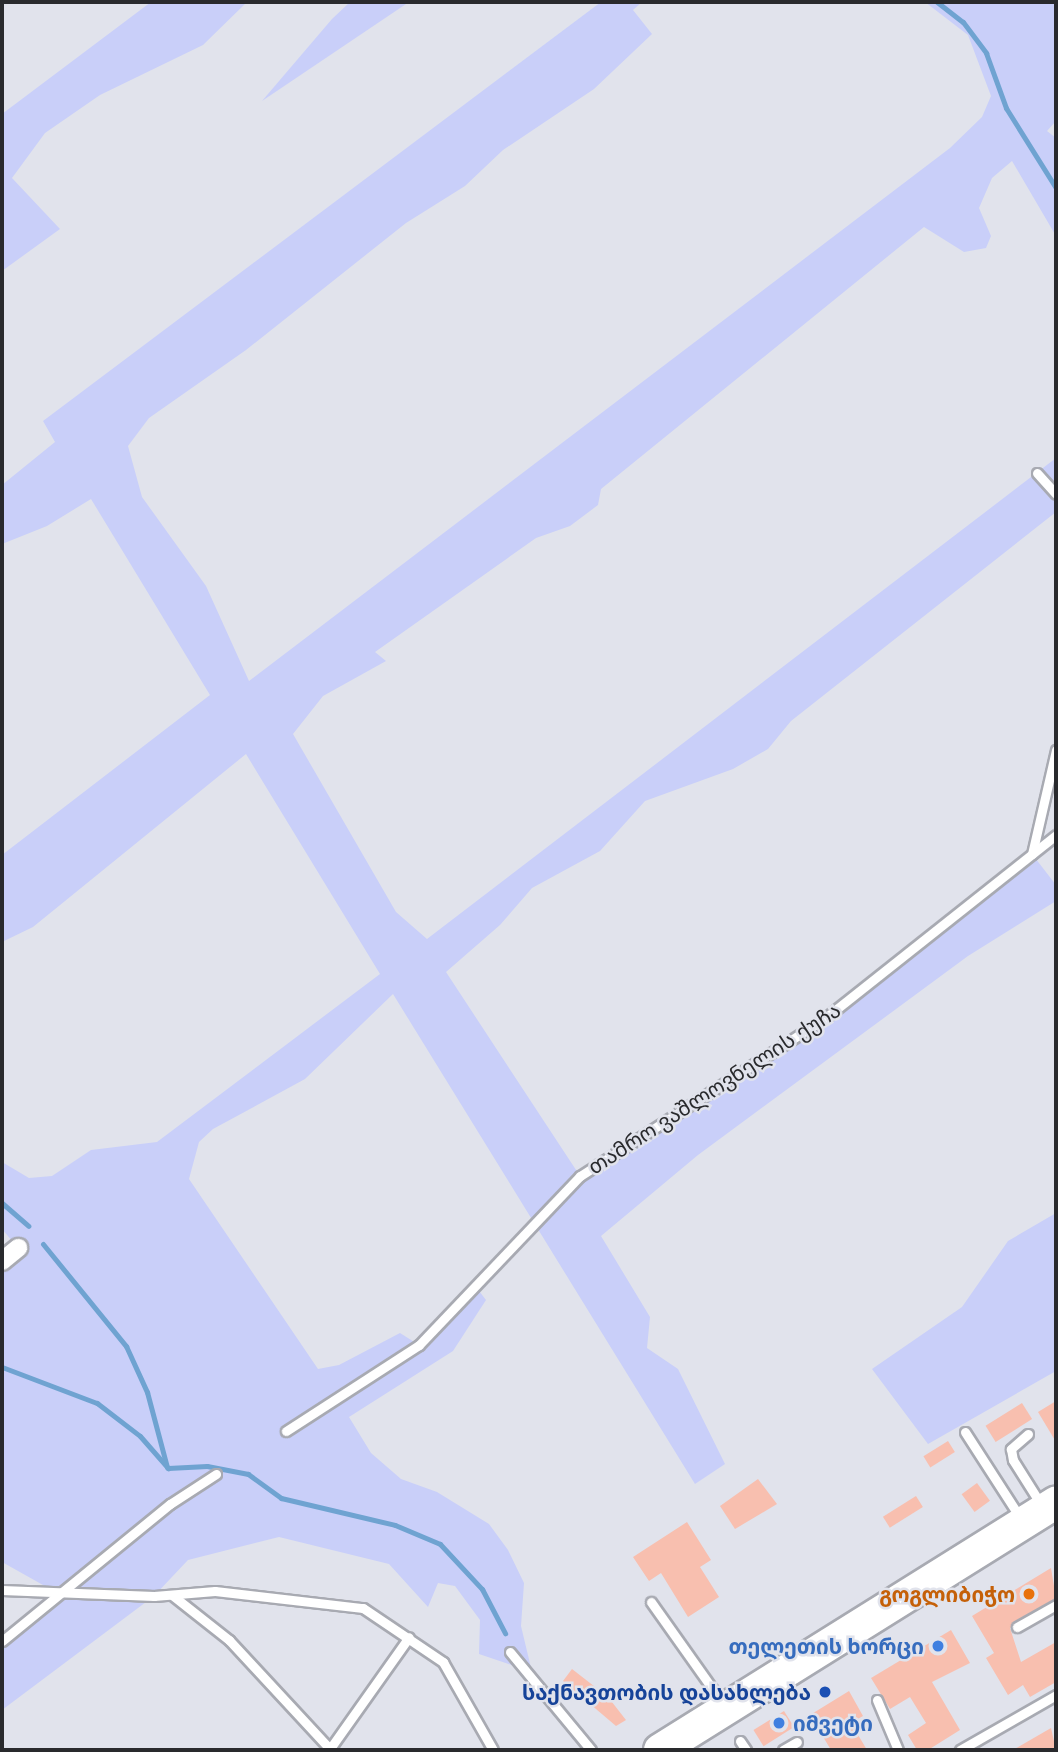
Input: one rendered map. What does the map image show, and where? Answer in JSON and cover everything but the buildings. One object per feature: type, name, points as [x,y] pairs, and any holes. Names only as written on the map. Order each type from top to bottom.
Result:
[{"type":"highway","points":[[660,1750],[1042,1512]]},
{"type":"street","points":[[2,1261],[19,1248]]},
{"type":"lane","points":[[1037,473],[1056,494]]},
{"type":"lane","points":[[1032,854],[1056,750]]},
{"type":"lane","name":"თამრო ვაშლოვნელის ქუჩა","points":[[286,1431],[419,1345],[580,1176],[824,1019],[1056,835]]},
{"type":"lane","points":[[965,1432],[1042,1512]]},
{"type":"lane","points":[[1028,1434],[1011,1449],[1013,1460],[1042,1512]]},
{"type":"lane","points":[[2,1641],[170,1504],[216,1474]]},
{"type":"lane","points":[[2,1590],[60,1594],[172,1595],[215,1591],[363,1608],[443,1662],[493,1750]]},
{"type":"lane","points":[[172,1595],[229,1640],[331,1750],[409,1637]]},
{"type":"lane","points":[[651,1602],[727,1709]]},
{"type":"lane","points":[[1017,1628],[1056,1605]]},
{"type":"lane","points":[[510,1652],[592,1750]]},
{"type":"lane","points":[[962,1750],[1056,1695]]},
{"type":"lane","points":[[877,1700],[898,1750]]},
{"type":"lane","points":[[740,1741],[746,1750]]},
{"type":"lane","points":[[783,1750],[797,1742]]},
{"type":"shaded area","points":[[151,2],[247,2],[203,45],[100,95],[45,133],[12,178],[60,229],[2,271],[2,114]]},
{"type":"shaded area","points":[[350,2],[409,2],[262,101],[332,19]]},
{"type":"shaded area","points":[[601,2],[642,2],[633,10],[652,34],[594,89],[503,150],[465,186],[406,223],[246,350],[149,418],[128,446],[142,497],[206,586],[249,681],[950,148],[982,117],[991,96],[968,35],[925,2],[1056,2],[1056,121],[1047,131],[1056,138],[1056,236],[1012,161],[992,178],[979,208],[991,236],[986,248],[964,252],[924,227],[601,489],[598,505],[570,526],[536,538],[375,652],[386,661],[323,696],[293,734],[396,912],[427,939],[1056,458],[1056,512],[791,721],[768,749],[733,769],[645,801],[600,851],[532,888],[500,925],[446,972],[580,1176],[824,1019],[1032,854],[1056,885],[1056,901],[968,956],[698,1155],[601,1236],[650,1317],[647,1348],[678,1369],[725,1464],[695,1484],[393,994],[305,1079],[213,1129],[199,1142],[189,1179],[318,1369],[339,1365],[400,1333],[419,1345],[476,1287],[486,1300],[453,1351],[349,1417],[371,1453],[401,1479],[437,1492],[489,1524],[508,1550],[524,1583],[521,1626],[532,1672],[479,1654],[480,1620],[455,1586],[438,1583],[428,1607],[389,1564],[279,1537],[188,1560],[154,1596],[2,1710],[2,1641],[59,1594],[2,1562],[2,1261],[18,1248],[2,1229],[2,1162],[29,1178],[52,1176],[91,1150],[157,1142],[380,974],[246,754],[33,927],[2,942],[2,855],[210,695],[91,499],[47,526],[2,544],[2,485],[55,442],[43,421]]},
{"type":"shaded area","points":[[1056,1213],[1056,1371],[928,1444],[872,1369],[962,1307],[1008,1241]]},
{"type":"waterway","points":[[937,2],[963,22],[986,53],[1006,108],[1056,188]]},
{"type":"waterway","points":[[2,1203],[28,1226]]},
{"type":"waterway","points":[[43,1244],[126,1346],[147,1392],[167,1467]]},
{"type":"waterway","points":[[2,1367],[97,1403],[140,1436],[168,1468],[207,1466],[248,1474],[281,1498],[395,1525],[440,1544],[482,1589],[505,1633]]},
{"type":"place","name":"გოგლიბიჭო","points":[[1029,1594]]},
{"type":"place","name":"თელეთის ხორცი","points":[[938,1646]]},
{"type":"place","name":"საქნავთობის დასახლება","points":[[825,1692]]},
{"type":"place","name":"იმვეტი","points":[[779,1723]]}]
